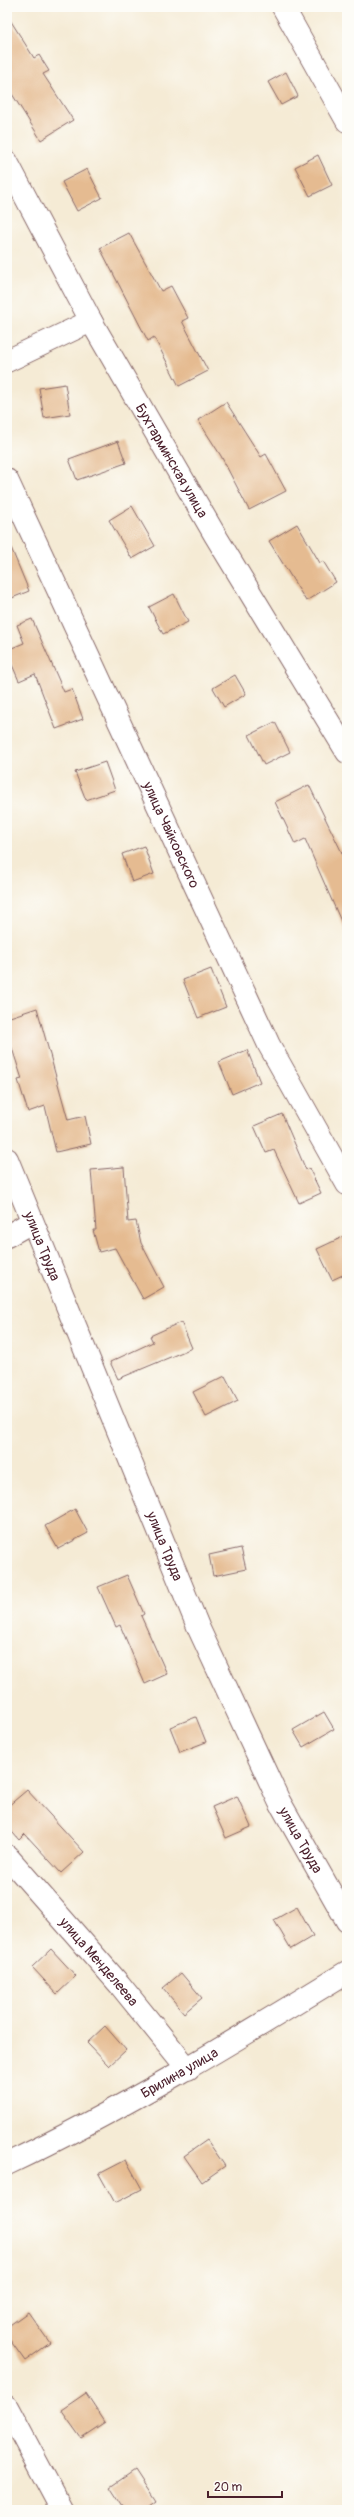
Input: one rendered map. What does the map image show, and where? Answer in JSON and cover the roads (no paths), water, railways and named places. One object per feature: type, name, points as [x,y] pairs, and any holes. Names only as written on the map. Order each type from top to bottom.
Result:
[{"type":"street","points":[[283,7],[347,121]]},
{"type":"street","name":"Бухтарминская улица","points":[[7,162],[91,321],[215,535],[347,752]]},
{"type":"street","points":[[7,361],[91,321]]},
{"type":"street","name":"улица Чайковского","points":[[7,480],[269,1045],[347,1184]]},
{"type":"street","name":"улица Труда","points":[[7,1159],[199,1629],[279,1801],[347,1921]]},
{"type":"street","points":[[7,1236],[32,1222]]},
{"type":"street","name":"улица Менделеева","points":[[7,1856],[120,1986],[188,2069]]},
{"type":"street","name":"Брилина улица","points":[[7,2164],[73,2133],[188,2069],[347,1972]]},
{"type":"street","points":[[7,2407],[62,2510]]}]
